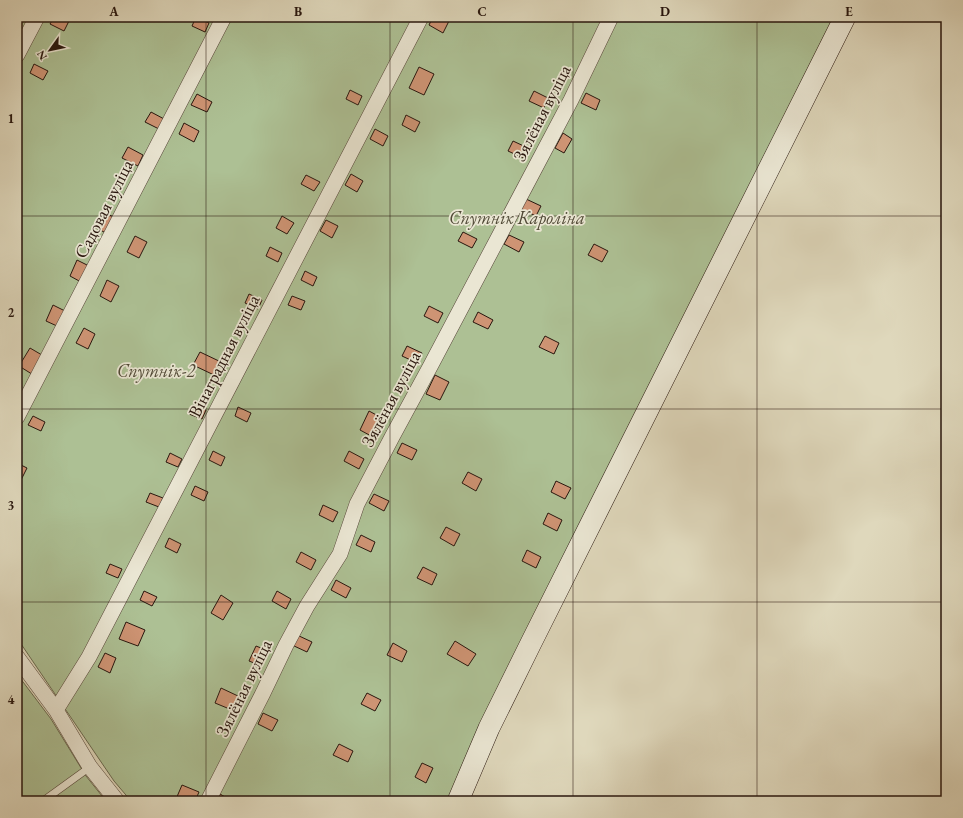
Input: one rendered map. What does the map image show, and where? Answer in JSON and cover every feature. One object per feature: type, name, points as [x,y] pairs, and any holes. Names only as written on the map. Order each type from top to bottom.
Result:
[{"type":"street","points":[[17,55],[37,17]]},
{"type":"street","name":"Садовая вуліца","points":[[17,418],[224,17]]},
{"type":"street","name":"Вінаградная вуліца","points":[[56,710],[90,657],[421,17]]},
{"type":"street","name":"Зялёная вуліца","points":[[208,801],[286,645],[307,606],[340,554],[357,504],[571,100],[611,17]]},
{"type":"street","points":[[458,801],[489,728],[534,636],[845,17]]},
{"type":"street","points":[[17,658],[56,710],[90,767],[117,801]]},
{"type":"lane","points":[[43,801],[90,767]]},
{"type":"green space","name":"Спутнік Кароліна","points":[[17,17],[835,17],[461,801],[131,801],[114,781],[17,638]]},
{"type":"green space","points":[[17,674],[51,719],[86,776],[106,801],[17,801]]},
{"type":"building","points":[[54,17],[60,17],[69,21],[64,31],[50,24]]},
{"type":"building","points":[[196,17],[209,23],[205,32],[192,26]]},
{"type":"building","points":[[433,17],[440,17],[449,21],[443,33],[429,25]]},
{"type":"building","points":[[34,64],[48,71],[43,80],[30,73]]},
{"type":"building","points":[[419,67],[434,74],[424,95],[409,88]]},
{"type":"building","points":[[350,90],[362,96],[358,105],[346,99]]},
{"type":"building","points":[[534,91],[548,98],[544,108],[529,101]]},
{"type":"building","points":[[586,93],[600,100],[596,110],[581,103]]},
{"type":"building","points":[[197,94],[212,102],[207,112],[191,105]]},
{"type":"building","points":[[151,112],[166,120],[161,130],[145,122]]},
{"type":"building","points":[[406,115],[420,122],[415,132],[402,125]]},
{"type":"building","points":[[184,123],[199,131],[194,142],[179,134]]},
{"type":"building","points":[[375,129],[388,136],[383,146],[370,139]]},
{"type":"building","points":[[563,133],[572,139],[564,153],[555,148]]},
{"type":"building","points":[[513,141],[528,148],[523,158],[508,151]]},
{"type":"building","points":[[128,147],[143,155],[138,166],[122,158]]},
{"type":"building","points":[[351,174],[363,181],[357,192],[345,185]]},
{"type":"building","points":[[306,175],[320,182],[314,191],[301,184]]},
{"type":"building","points":[[526,199],[541,206],[536,216],[521,209]]},
{"type":"building","points":[[102,212],[114,217],[106,233],[94,227]]},
{"type":"building","points":[[282,216],[294,223],[287,234],[276,228]]},
{"type":"building","points":[[326,220],[338,226],[332,238],[320,231]]},
{"type":"building","points":[[463,232],[477,239],[472,248],[458,241]]},
{"type":"building","points":[[509,235],[524,242],[519,252],[504,244]]},
{"type":"building","points":[[135,236],[147,242],[139,258],[127,252]]},
{"type":"building","points":[[594,244],[608,251],[602,262],[588,255]]},
{"type":"building","points":[[270,247],[282,253],[278,262],[266,256]]},
{"type":"building","points":[[77,260],[89,266],[81,282],[70,276]]},
{"type":"building","points":[[305,271],[317,277],[313,286],[301,280]]},
{"type":"building","points":[[107,280],[119,286],[111,302],[100,296]]},
{"type":"building","points":[[249,294],[262,300],[258,309],[245,303]]},
{"type":"building","points":[[292,296],[305,301],[301,310],[288,305]]},
{"type":"building","points":[[53,305],[65,311],[57,326],[46,321]]},
{"type":"building","points":[[429,306],[443,313],[438,323],[424,316]]},
{"type":"building","points":[[478,312],[493,320],[488,329],[473,322]]},
{"type":"building","points":[[84,328],[95,334],[88,349],[76,343]]},
{"type":"building","points":[[545,336],[559,343],[554,354],[539,347]]},
{"type":"building","points":[[407,346],[422,353],[417,363],[402,356]]},
{"type":"building","points":[[30,348],[47,358],[35,376],[19,366]]},
{"type":"building","points":[[200,352],[221,362],[214,375],[193,365]]},
{"type":"building","points":[[435,375],[449,382],[440,400],[426,394]]},
{"type":"building","points":[[193,405],[206,410],[202,419],[189,414]]},
{"type":"building","points":[[238,407],[251,413],[247,422],[235,416]]},
{"type":"building","points":[[369,411],[382,418],[373,437],[360,430]]},
{"type":"building","points":[[33,416],[45,422],[41,431],[28,425]]},
{"type":"building","points":[[402,443],[417,450],[412,460],[397,453]]},
{"type":"building","points":[[213,451],[225,457],[221,466],[209,460]]},
{"type":"building","points":[[349,451],[364,459],[359,469],[344,461]]},
{"type":"building","points":[[170,453],[182,459],[178,467],[166,462]]},
{"type":"building","points":[[17,463],[27,468],[19,484],[17,483]]},
{"type":"building","points":[[468,472],[482,479],[476,491],[462,483]]},
{"type":"building","points":[[556,481],[571,488],[565,499],[551,492]]},
{"type":"building","points":[[195,486],[208,492],[204,501],[191,495]]},
{"type":"building","points":[[150,493],[163,498],[159,507],[146,502]]},
{"type":"building","points":[[374,494],[389,501],[384,511],[369,503]]},
{"type":"building","points":[[323,505],[338,512],[333,522],[319,515]]},
{"type":"building","points":[[548,513],[562,520],[557,531],[543,524]]},
{"type":"building","points":[[446,527],[460,534],[454,546],[440,538]]},
{"type":"building","points":[[361,535],[375,542],[371,552],[356,545]]},
{"type":"building","points":[[169,538],[181,544],[177,553],[165,547]]},
{"type":"building","points":[[527,550],[541,557],[536,568],[522,561]]},
{"type":"building","points":[[301,552],[316,560],[311,570],[296,562]]},
{"type":"building","points":[[110,564],[122,569],[118,578],[106,573]]},
{"type":"building","points":[[423,567],[437,574],[432,585],[417,578]]},
{"type":"building","points":[[336,580],[351,588],[346,598],[331,590]]},
{"type":"building","points":[[144,591],[157,597],[152,606],[140,600]]},
{"type":"building","points":[[277,591],[291,599],[286,609],[272,601]]},
{"type":"building","points":[[221,595],[233,603],[223,620],[211,613]]},
{"type":"building","points":[[126,622],[145,630],[138,646],[119,639]]},
{"type":"building","points":[[297,635],[312,642],[307,652],[292,645]]},
{"type":"building","points":[[455,641],[476,654],[468,666],[447,654]]},
{"type":"building","points":[[393,643],[407,651],[402,662],[387,655]]},
{"type":"building","points":[[256,646],[266,650],[259,665],[249,661]]},
{"type":"building","points":[[105,653],[116,658],[110,673],[98,667]]},
{"type":"building","points":[[221,688],[238,696],[232,710],[215,703]]},
{"type":"building","points":[[367,693],[381,700],[375,711],[361,704]]},
{"type":"building","points":[[263,713],[278,720],[272,731],[258,724]]},
{"type":"building","points":[[339,744],[353,751],[348,762],[333,755]]},
{"type":"building","points":[[422,763],[433,768],[426,783],[415,777]]},
{"type":"building","points":[[182,785],[199,792],[195,801],[179,801],[176,799]]},
{"type":"building","points":[[220,794],[232,801],[216,801]]},
{"type":"park label","name":"Спутнік-2","points":[[156,371]]}]
